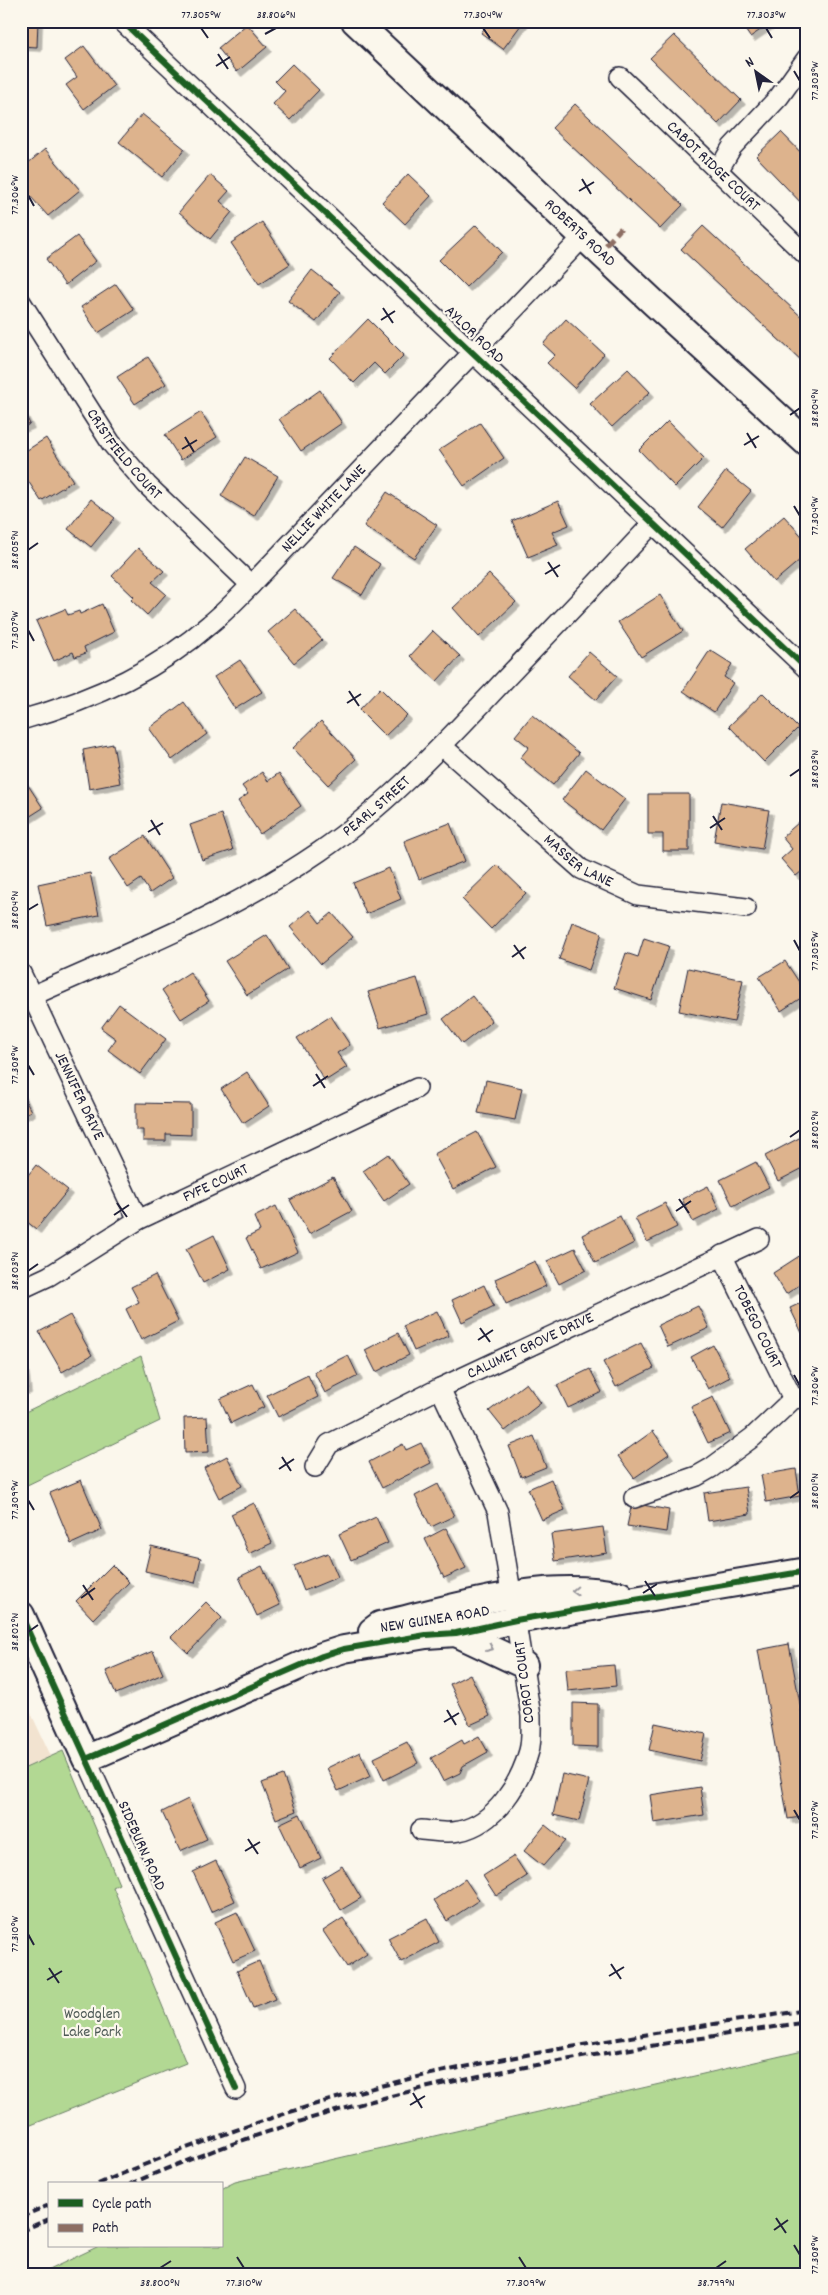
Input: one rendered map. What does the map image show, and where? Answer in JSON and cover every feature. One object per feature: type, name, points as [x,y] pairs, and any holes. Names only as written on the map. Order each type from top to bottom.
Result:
[{"type":"street","name":"AYLOR ROAD","points":[[122,21],[807,669]]},
{"type":"street","name":"ROBERTS ROAD","points":[[355,21],[807,443]]},
{"type":"street","points":[[718,170],[732,147],[779,97],[807,58]]},
{"type":"street","name":"CABOT RIDGE COURT","points":[[620,77],[807,256]]},
{"type":"street","name":"NELLIE WHITE LANE","points":[[21,720],[60,709],[102,693],[142,672],[210,624],[252,584],[584,236]]},
{"type":"street","name":"CRISTFIELD COURT","points":[[21,302],[111,443],[147,485],[252,584]]},
{"type":"street","name":"PEARL STREET","points":[[32,996],[207,917],[284,875],[355,825],[404,784],[442,746],[652,524]]},
{"type":"street","name":"MASSER LANE","points":[[442,746],[581,869],[638,895],[746,908]]},
{"type":"street","name":"JENNIFER DRIVE","points":[[21,973],[138,1220]]},
{"type":"street","name":"FYFE COURT","points":[[21,1289],[49,1276],[138,1220],[417,1088]]},
{"type":"street","name":"CALUMET GROVE DRIVE","points":[[315,1467],[329,1444],[440,1388],[759,1239]]},
{"type":"street","name":"TOBEGO COURT","points":[[722,1255],[734,1276],[777,1371],[800,1398]]},
{"type":"street","name":"COROT COURT","points":[[421,1830],[457,1832],[483,1822],[503,1801],[518,1778],[530,1750],[531,1707],[498,1512],[440,1388]]},
{"type":"street","points":[[634,1498],[697,1476],[711,1468],[753,1437],[800,1398]]},
{"type":"street","name":"NEW GUINEA ROAD","points":[[344,1649],[380,1626],[514,1608],[641,1600],[807,1571]]},
{"type":"street","name":"NEW GUINEA ROAD","points":[[86,1759],[322,1656],[344,1649],[426,1635],[456,1633],[514,1608]]},
{"type":"street","name":"SIDEBURN ROAD","points":[[21,1615],[236,2089]]},
{"type":"street","points":[[456,1633],[524,1665]]},
{"type":"shaded area","points":[[21,1692],[51,1756],[21,1770]]},
{"type":"green space","points":[[141,1356],[160,1421],[21,1488],[21,1414]]},
{"type":"green space","name":"Woodglen Lake Park","points":[[63,1751],[119,1884],[113,1887],[186,2063],[21,2129],[21,1770]]},
{"type":"green space","points":[[807,2050],[807,2274],[40,2274],[95,2248],[222,2248],[222,2188],[235,2182]]},
{"type":"building","points":[[21,21],[38,21],[37,47],[21,46]]},
{"type":"building","points":[[481,21],[524,21],[503,49],[481,33],[487,25]]},
{"type":"building","points":[[739,21],[774,21],[750,37]]},
{"type":"building","points":[[247,24],[267,47],[237,72],[218,48]]},
{"type":"building","points":[[674,35],[741,100],[718,124],[650,58]]},
{"type":"building","points":[[84,46],[114,86],[84,109],[66,85],[77,77],[65,60]]},
{"type":"building","points":[[292,64],[319,90],[290,120],[273,104],[285,91],[275,81]]},
{"type":"building","points":[[575,104],[683,205],[660,229],[552,128]]},
{"type":"building","points":[[142,114],[185,149],[162,177],[119,142]]},
{"type":"building","points":[[781,132],[807,159],[807,209],[756,156]]},
{"type":"building","points":[[45,149],[80,190],[48,216],[21,186],[21,169]]},
{"type":"building","points":[[408,174],[431,196],[405,224],[382,202]]},
{"type":"building","points":[[210,175],[229,191],[220,201],[232,212],[210,239],[179,212]]},
{"type":"building","points":[[262,222],[290,264],[259,284],[231,243]]},
{"type":"building","points":[[476,225],[502,252],[466,287],[439,260]]},
{"type":"building","points":[[703,226],[807,322],[807,358],[803,362],[681,249]]},
{"type":"building","points":[[77,236],[96,261],[65,285],[46,259]]},
{"type":"building","points":[[312,270],[340,292],[316,322],[288,301]]},
{"type":"building","points":[[116,284],[134,310],[98,333],[81,307]]},
{"type":"building","points":[[368,319],[404,355],[385,374],[374,363],[354,383],[330,358]]},
{"type":"building","points":[[566,319],[604,354],[574,388],[547,363],[555,355],[543,344]]},
{"type":"building","points":[[148,357],[166,384],[135,404],[117,377]]},
{"type":"building","points":[[628,369],[650,392],[612,427],[590,404]]},
{"type":"building","points":[[320,390],[342,423],[301,451],[279,419]]},
{"type":"building","points":[[21,407],[30,424],[21,428]]},
{"type":"building","points":[[201,412],[217,437],[181,460],[165,435]]},
{"type":"building","points":[[668,421],[704,458],[675,487],[639,450]]},
{"type":"building","points":[[480,423],[504,458],[464,486],[439,450]]},
{"type":"building","points":[[46,438],[73,481],[41,501],[21,470],[21,454]]},
{"type":"building","points":[[245,457],[278,476],[254,516],[221,496]]},
{"type":"building","points":[[726,471],[751,491],[722,527],[698,507]]},
{"type":"building","points":[[387,492],[437,525],[414,558],[364,526]]},
{"type":"building","points":[[91,499],[115,518],[91,547],[68,529]]},
{"type":"building","points":[[558,501],[569,525],[552,532],[558,545],[528,557],[512,521]]},
{"type":"building","points":[[784,516],[807,542],[807,554],[774,582],[745,549]]},
{"type":"building","points":[[354,547],[380,564],[362,595],[333,578]]},
{"type":"building","points":[[138,548],[164,571],[152,582],[166,594],[147,615],[131,600],[134,597],[112,576]]},
{"type":"building","points":[[489,574],[516,602],[479,637],[453,608]]},
{"type":"building","points":[[660,595],[683,631],[641,657],[618,622]]},
{"type":"building","points":[[102,604],[114,632],[84,647],[86,653],[75,657],[73,652],[54,661],[36,621],[65,609],[68,615],[79,611],[80,614]]},
{"type":"building","points":[[295,609],[322,640],[294,663],[268,632]]},
{"type":"building","points":[[433,631],[460,656],[437,681],[410,656]]},
{"type":"building","points":[[710,650],[732,664],[724,677],[733,683],[714,712],[683,691]]},
{"type":"building","points":[[589,652],[617,676],[596,700],[568,676]]},
{"type":"building","points":[[240,660],[262,692],[235,709],[214,677]]},
{"type":"building","points":[[380,688],[407,715],[385,736],[359,710]]},
{"type":"building","points":[[763,693],[798,728],[764,762],[729,726]]},
{"type":"building","points":[[184,702],[207,734],[172,760],[149,728]]},
{"type":"building","points":[[532,715],[579,753],[553,785],[520,758],[529,747],[515,736]]},
{"type":"building","points":[[321,721],[356,759],[328,785],[293,748]]},
{"type":"building","points":[[113,744],[120,783],[89,789],[83,750]]},
{"type":"building","points":[[586,769],[625,799],[601,830],[562,800]]},
{"type":"building","points":[[262,772],[268,781],[279,773],[301,806],[260,834],[238,801],[248,794],[242,786]]},
{"type":"building","points":[[26,782],[43,808],[21,822],[21,785]]},
{"type":"building","points":[[648,794],[689,794],[689,851],[663,851],[663,834],[648,834]]},
{"type":"building","points":[[721,802],[769,810],[762,849],[714,841]]},
{"type":"building","points":[[221,814],[233,850],[202,860],[190,825]]},
{"type":"building","points":[[807,815],[807,867],[796,876],[781,859],[792,849],[782,837]]},
{"type":"building","points":[[450,823],[465,861],[419,879],[404,841]]},
{"type":"building","points":[[145,836],[172,878],[150,893],[141,879],[128,888],[109,859]]},
{"type":"building","points":[[497,865],[526,893],[491,929],[462,899]]},
{"type":"building","points":[[389,868],[401,899],[366,914],[353,883]]},
{"type":"building","points":[[90,873],[99,915],[47,926],[38,884]]},
{"type":"building","points":[[310,910],[320,923],[332,913],[353,937],[321,964],[290,927]]},
{"type":"building","points":[[572,922],[602,933],[589,970],[559,959]]},
{"type":"building","points":[[267,935],[288,969],[247,995],[225,961]]},
{"type":"building","points":[[644,938],[669,946],[651,1000],[614,988],[626,953],[638,957]]},
{"type":"building","points":[[785,961],[807,994],[781,1011],[759,977]]},
{"type":"building","points":[[688,968],[743,980],[734,1022],[679,1011]]},
{"type":"building","points":[[190,972],[209,1001],[181,1019],[162,990]]},
{"type":"building","points":[[417,978],[428,1014],[380,1028],[368,992]]},
{"type":"building","points":[[472,996],[492,1021],[462,1044],[443,1019]]},
{"type":"building","points":[[119,1004],[166,1039],[140,1074],[108,1050],[116,1039],[101,1028]]},
{"type":"building","points":[[331,1016],[350,1045],[337,1053],[347,1067],[325,1081],[297,1038]]},
{"type":"building","points":[[247,1072],[269,1106],[243,1123],[221,1089]]},
{"type":"building","points":[[486,1080],[522,1088],[515,1120],[478,1113]]},
{"type":"building","points":[[21,1092],[31,1111],[21,1116]]},
{"type":"building","points":[[136,1103],[191,1104],[191,1135],[166,1134],[166,1141],[143,1141],[143,1130],[136,1130]]},
{"type":"building","points":[[477,1132],[496,1167],[453,1189],[434,1154]]},
{"type":"building","points":[[801,1137],[807,1148],[807,1166],[778,1181],[765,1156]]},
{"type":"building","points":[[388,1154],[409,1184],[384,1201],[363,1171]]},
{"type":"building","points":[[756,1162],[769,1187],[733,1206],[720,1180]]},
{"type":"building","points":[[36,1165],[68,1190],[36,1229],[21,1217],[21,1184]]},
{"type":"building","points":[[333,1177],[352,1211],[309,1234],[290,1200]]},
{"type":"building","points":[[708,1186],[719,1209],[693,1222],[682,1199]]},
{"type":"building","points":[[665,1203],[677,1227],[647,1242],[635,1218]]},
{"type":"building","points":[[276,1206],[298,1252],[261,1269],[246,1238],[260,1231],[254,1217]]},
{"type":"building","points":[[620,1216],[634,1243],[595,1263],[582,1235]]},
{"type":"building","points":[[214,1235],[230,1269],[203,1283],[186,1249]]},
{"type":"building","points":[[575,1248],[586,1270],[559,1284],[547,1261]]},
{"type":"building","points":[[807,1251],[807,1280],[786,1294],[773,1273]]},
{"type":"building","points":[[535,1261],[546,1286],[506,1304],[495,1279]]},
{"type":"building","points":[[155,1275],[178,1321],[141,1340],[126,1309],[139,1302],[131,1287]]},
{"type":"building","points":[[484,1285],[494,1306],[462,1322],[452,1300]]},
{"type":"building","points":[[807,1300],[807,1330],[802,1333],[790,1308]]},
{"type":"building","points":[[698,1306],[709,1328],[668,1347],[658,1325]]},
{"type":"building","points":[[437,1311],[449,1336],[414,1351],[403,1326]]},
{"type":"building","points":[[70,1315],[92,1355],[62,1372],[39,1332]]},
{"type":"building","points":[[398,1333],[409,1355],[376,1372],[365,1350]]},
{"type":"building","points":[[641,1343],[654,1368],[616,1387],[603,1362]]},
{"type":"building","points":[[713,1345],[730,1377],[708,1389],[691,1357]]},
{"type":"building","points":[[348,1355],[358,1376],[325,1393],[314,1372]]},
{"type":"building","points":[[21,1356],[23,1356],[27,1389],[21,1390]]},
{"type":"building","points":[[590,1369],[602,1392],[568,1408],[557,1385]]},
{"type":"building","points":[[308,1375],[318,1397],[278,1417],[267,1395]]},
{"type":"building","points":[[526,1383],[541,1403],[505,1431],[489,1411]]},
{"type":"building","points":[[253,1384],[264,1407],[231,1423],[220,1399]]},
{"type":"building","points":[[713,1397],[730,1433],[708,1443],[691,1407]]},
{"type":"building","points":[[207,1417],[209,1452],[185,1453],[184,1418]]},
{"type":"building","points":[[653,1431],[669,1454],[634,1478],[618,1456]]},
{"type":"building","points":[[534,1436],[546,1467],[521,1477],[509,1446]]},
{"type":"building","points":[[421,1443],[431,1463],[382,1488],[369,1462],[403,1444],[406,1450]]},
{"type":"building","points":[[227,1456],[242,1486],[219,1498],[204,1468]]},
{"type":"building","points":[[796,1469],[800,1496],[766,1502],[761,1475]]},
{"type":"building","points":[[551,1479],[565,1510],[542,1520],[528,1489]]},
{"type":"building","points":[[81,1480],[102,1530],[71,1544],[50,1493]]},
{"type":"building","points":[[438,1484],[454,1516],[431,1527],[415,1496]]},
{"type":"building","points":[[746,1487],[750,1514],[708,1521],[704,1493]]},
{"type":"building","points":[[254,1503],[272,1543],[249,1554],[231,1514]]},
{"type":"building","points":[[632,1503],[669,1510],[666,1532],[627,1526]]},
{"type":"building","points":[[376,1517],[388,1543],[351,1560],[339,1534]]},
{"type":"building","points":[[603,1527],[607,1553],[555,1561],[551,1534]]},
{"type":"building","points":[[446,1528],[466,1568],[444,1578],[425,1539]]},
{"type":"building","points":[[151,1546],[201,1558],[195,1583],[145,1571]]},
{"type":"building","points":[[328,1553],[338,1577],[304,1591],[294,1566]]},
{"type":"building","points":[[112,1565],[129,1582],[93,1619],[76,1601]]},
{"type":"building","points":[[262,1566],[280,1605],[257,1616],[239,1577]]},
{"type":"building","points":[[206,1602],[222,1618],[188,1653],[171,1637]]},
{"type":"building","points":[[789,1644],[807,1742],[807,1816],[788,1819],[758,1650]]},
{"type":"building","points":[[153,1651],[163,1674],[116,1694],[106,1671]]},
{"type":"building","points":[[614,1665],[616,1686],[568,1691],[566,1669]]},
{"type":"building","points":[[470,1674],[490,1716],[470,1725],[450,1684]]},
{"type":"building","points":[[573,1703],[598,1704],[598,1747],[573,1746]]},
{"type":"building","points":[[655,1723],[706,1734],[700,1761],[649,1750]]},
{"type":"building","points":[[479,1736],[488,1752],[463,1766],[460,1773],[443,1781],[431,1758],[462,1740],[464,1744]]},
{"type":"building","points":[[407,1742],[418,1763],[384,1780],[374,1758]]},
{"type":"building","points":[[360,1752],[371,1776],[338,1791],[327,1768]]},
{"type":"building","points":[[562,1774],[589,1780],[579,1821],[553,1815]]},
{"type":"building","points":[[283,1775],[296,1811],[276,1819],[262,1783]]},
{"type":"building","points":[[700,1787],[704,1815],[654,1823],[650,1795]]},
{"type":"building","points":[[188,1799],[207,1839],[180,1851],[162,1812]]},
{"type":"building","points":[[300,1814],[321,1858],[300,1868],[279,1824]]},
{"type":"building","points":[[545,1825],[565,1841],[543,1866],[524,1851]]},
{"type":"building","points":[[514,1856],[527,1876],[496,1896],[483,1876]]},
{"type":"building","points":[[216,1861],[235,1901],[211,1912],[193,1872]]},
{"type":"building","points":[[342,1866],[361,1898],[341,1910],[322,1878]]},
{"type":"building","points":[[465,1879],[479,1900],[447,1921],[434,1900]]},
{"type":"building","points":[[237,1912],[255,1951],[233,1961],[215,1922]]},
{"type":"building","points":[[343,1918],[367,1954],[347,1967],[323,1931]]},
{"type":"building","points":[[427,1918],[439,1942],[401,1962],[388,1938]]},
{"type":"building","points":[[259,1961],[275,1999],[253,2008],[237,1971]]},
{"type":"railway","points":[[103,2182],[179,2151],[262,2121],[389,2084],[478,2064],[571,2047],[807,2010]]},
{"type":"railway","points":[[135,2182],[258,2135],[390,2096],[479,2076],[561,2061],[807,2022]]},
{"type":"railway","points":[[21,2217],[48,2205]]},
{"type":"railway","points":[[21,2231],[48,2219]]},
{"type":"marked path","points":[[606,245],[621,228]]},
{"type":"cycle path","points":[[122,21],[807,669]]},
{"type":"cycle path","points":[[86,1759],[322,1656],[344,1649],[426,1635],[456,1633],[516,1620],[807,1571]]},
{"type":"cycle path","points":[[21,1615],[236,2089]]}]
